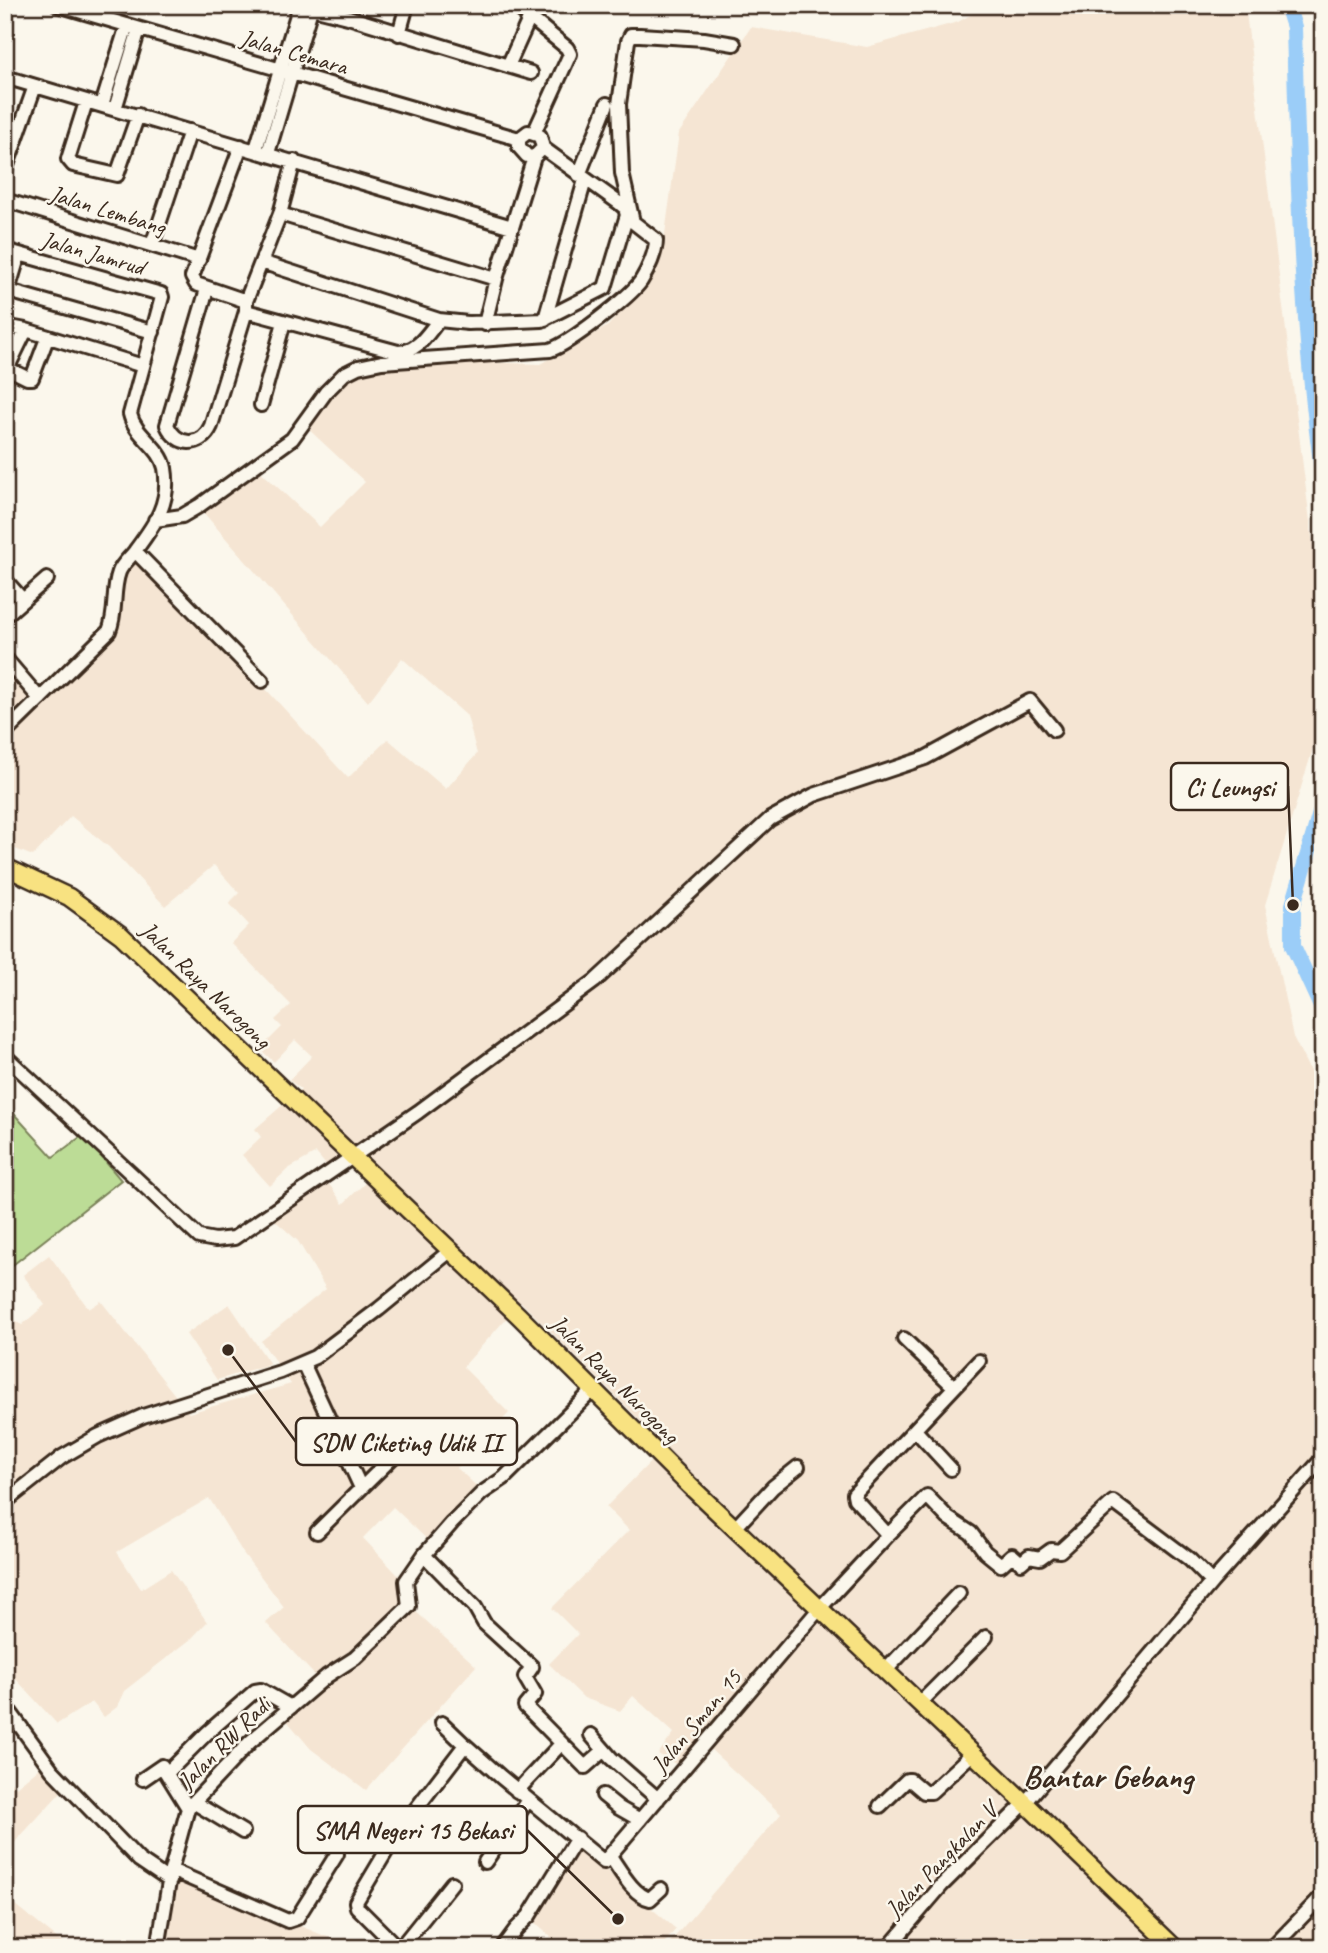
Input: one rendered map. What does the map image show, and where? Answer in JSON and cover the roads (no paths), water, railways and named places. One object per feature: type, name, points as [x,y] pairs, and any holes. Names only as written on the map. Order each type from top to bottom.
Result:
[{"type":"main road","name":"Jalan Raya Narogong","points":[[5,867],[69,897],[121,935],[1175,1948]]},
{"type":"street","name":"Jalan Cemara","points":[[58,5],[519,139]]},
{"type":"street","points":[[399,34],[407,5]]},
{"type":"street","points":[[500,5],[522,11],[567,48],[570,54],[534,132]]},
{"type":"street","points":[[262,151],[304,7],[350,11],[399,34],[531,73]]},
{"type":"street","points":[[508,66],[522,11]]},
{"type":"street","points":[[102,105],[133,27]]},
{"type":"street","points":[[115,109],[133,27]]},
{"type":"street","points":[[155,520],[181,516],[199,506],[287,444],[336,381],[358,367],[382,362],[550,350],[570,340],[623,298],[642,280],[656,245],[653,236],[638,229],[633,222],[622,173],[619,104],[629,37],[634,34],[734,44]]},
{"type":"street","points":[[5,77],[512,227]]},
{"type":"street","points":[[5,171],[35,86]]},
{"type":"street","points":[[86,102],[68,159],[73,166],[117,175],[138,115]]},
{"type":"street","points":[[545,319],[582,177],[607,104]]},
{"type":"street","points":[[152,245],[190,131]]},
{"type":"street","points":[[261,261],[439,320],[485,324],[545,319],[605,288],[627,219],[625,208],[582,177],[538,152],[522,153],[519,139],[528,132],[534,132],[540,136],[538,152],[512,227],[485,324]]},
{"type":"street","points":[[241,146],[193,281],[284,322],[398,352],[416,348],[439,320]]},
{"type":"street","points":[[207,289],[167,425],[172,435],[187,443],[204,437],[211,426],[246,306],[280,214],[294,161]]},
{"type":"street","name":"Jalan Lembang","points":[[5,200],[199,260]]},
{"type":"street","points":[[280,214],[496,279]]},
{"type":"street","name":"Jalan Jamrud","points":[[5,250],[160,293],[162,297],[130,414],[165,468],[165,503],[119,572],[114,616],[109,631],[5,733]]},
{"type":"street","points":[[19,254],[6,294],[153,332]]},
{"type":"street","points":[[261,405],[284,322]]},
{"type":"street","points":[[5,326],[143,366]]},
{"type":"street","points":[[26,330],[7,371],[32,378],[46,341]]},
{"type":"street","points":[[135,551],[262,681]]},
{"type":"street","points":[[5,615],[47,579]]},
{"type":"street","points":[[5,580],[22,599]]},
{"type":"street","points":[[5,658],[40,699]]},
{"type":"street","points":[[5,1056],[199,1237],[215,1240],[234,1238],[352,1158],[595,982],[770,819],[814,795],[925,758],[1030,701],[1054,730]]},
{"type":"street","points":[[5,1502],[62,1457],[98,1436],[143,1416],[280,1372],[315,1357],[450,1251]]},
{"type":"street","points":[[904,1339],[954,1387]]},
{"type":"street","points":[[888,1535],[855,1499],[854,1494],[979,1361]]},
{"type":"street","points":[[303,1363],[361,1488]]},
{"type":"street","points":[[593,1390],[526,1448],[504,1478],[482,1493],[424,1555],[475,1607],[484,1623],[532,1667],[525,1677],[535,1694],[525,1706],[585,1767],[603,1751]]},
{"type":"street","points":[[915,1430],[951,1469]]},
{"type":"street","points":[[317,1532],[401,1449]]},
{"type":"street","name":"Jalan Pangkalan V","points":[[888,1948],[942,1885],[1025,1802],[1212,1582],[1323,1458]]},
{"type":"street","points":[[735,1528],[773,1487],[798,1467]]},
{"type":"street","name":"Jalan Sman. 15","points":[[607,1859],[820,1608],[927,1496],[948,1518],[971,1533],[985,1552],[1001,1565],[1012,1555],[1021,1563],[1029,1556],[1040,1558],[1051,1550],[1060,1552],[1113,1502],[1189,1559],[1212,1582]]},
{"type":"street","name":"Jalan RW Radi","points":[[192,1805],[250,1742],[327,1676],[355,1658],[409,1606],[406,1581],[424,1555]]},
{"type":"street","points":[[886,1670],[959,1594]]},
{"type":"street","points":[[920,1703],[986,1637]]},
{"type":"street","points":[[166,1773],[255,1691],[261,1690],[291,1707]]},
{"type":"street","points":[[5,1705],[52,1770],[139,1860],[171,1875],[288,1921],[297,1918],[337,1854]]},
{"type":"street","points":[[442,1723],[517,1791],[607,1859],[643,1898],[650,1899],[662,1889]]},
{"type":"street","points":[[591,1735],[603,1751],[658,1799]]},
{"type":"street","points":[[517,1791],[561,1744]]},
{"type":"street","points":[[452,1883],[399,1948],[357,1907],[356,1902],[396,1835],[465,1745]]},
{"type":"street","points":[[880,1806],[903,1781],[910,1780],[924,1793],[931,1792],[972,1754]]},
{"type":"street","points":[[143,1779],[162,1766],[192,1805],[243,1832]]},
{"type":"street","points":[[603,1795],[640,1821]]},
{"type":"street","points":[[485,1862],[528,1800]]},
{"type":"street","points":[[158,1948],[171,1875],[192,1805]]},
{"type":"street","points":[[502,1948],[529,1916],[577,1838]]},
{"type":"street","points":[[1272,1948],[1323,1895]]},
{"type":"waterway","points":[[655,5],[686,5]]},
{"type":"waterway","points":[[1287,5],[1294,27],[1305,307],[1323,475]]},
{"type":"waterway","points":[[1323,803],[1293,905],[1293,946],[1323,1011]]},
{"type":"place","name":"Ci Leungsi","points":[[1293,905]]},
{"type":"place","name":"SDN Ciketing Udik II","points":[[228,1350]]},
{"type":"place","name":"SMA Negeri 15 Bekasi","points":[[618,1919]]},
{"type":"district","name":"Bantar Gebang","points":[[1108,1776]]}]
